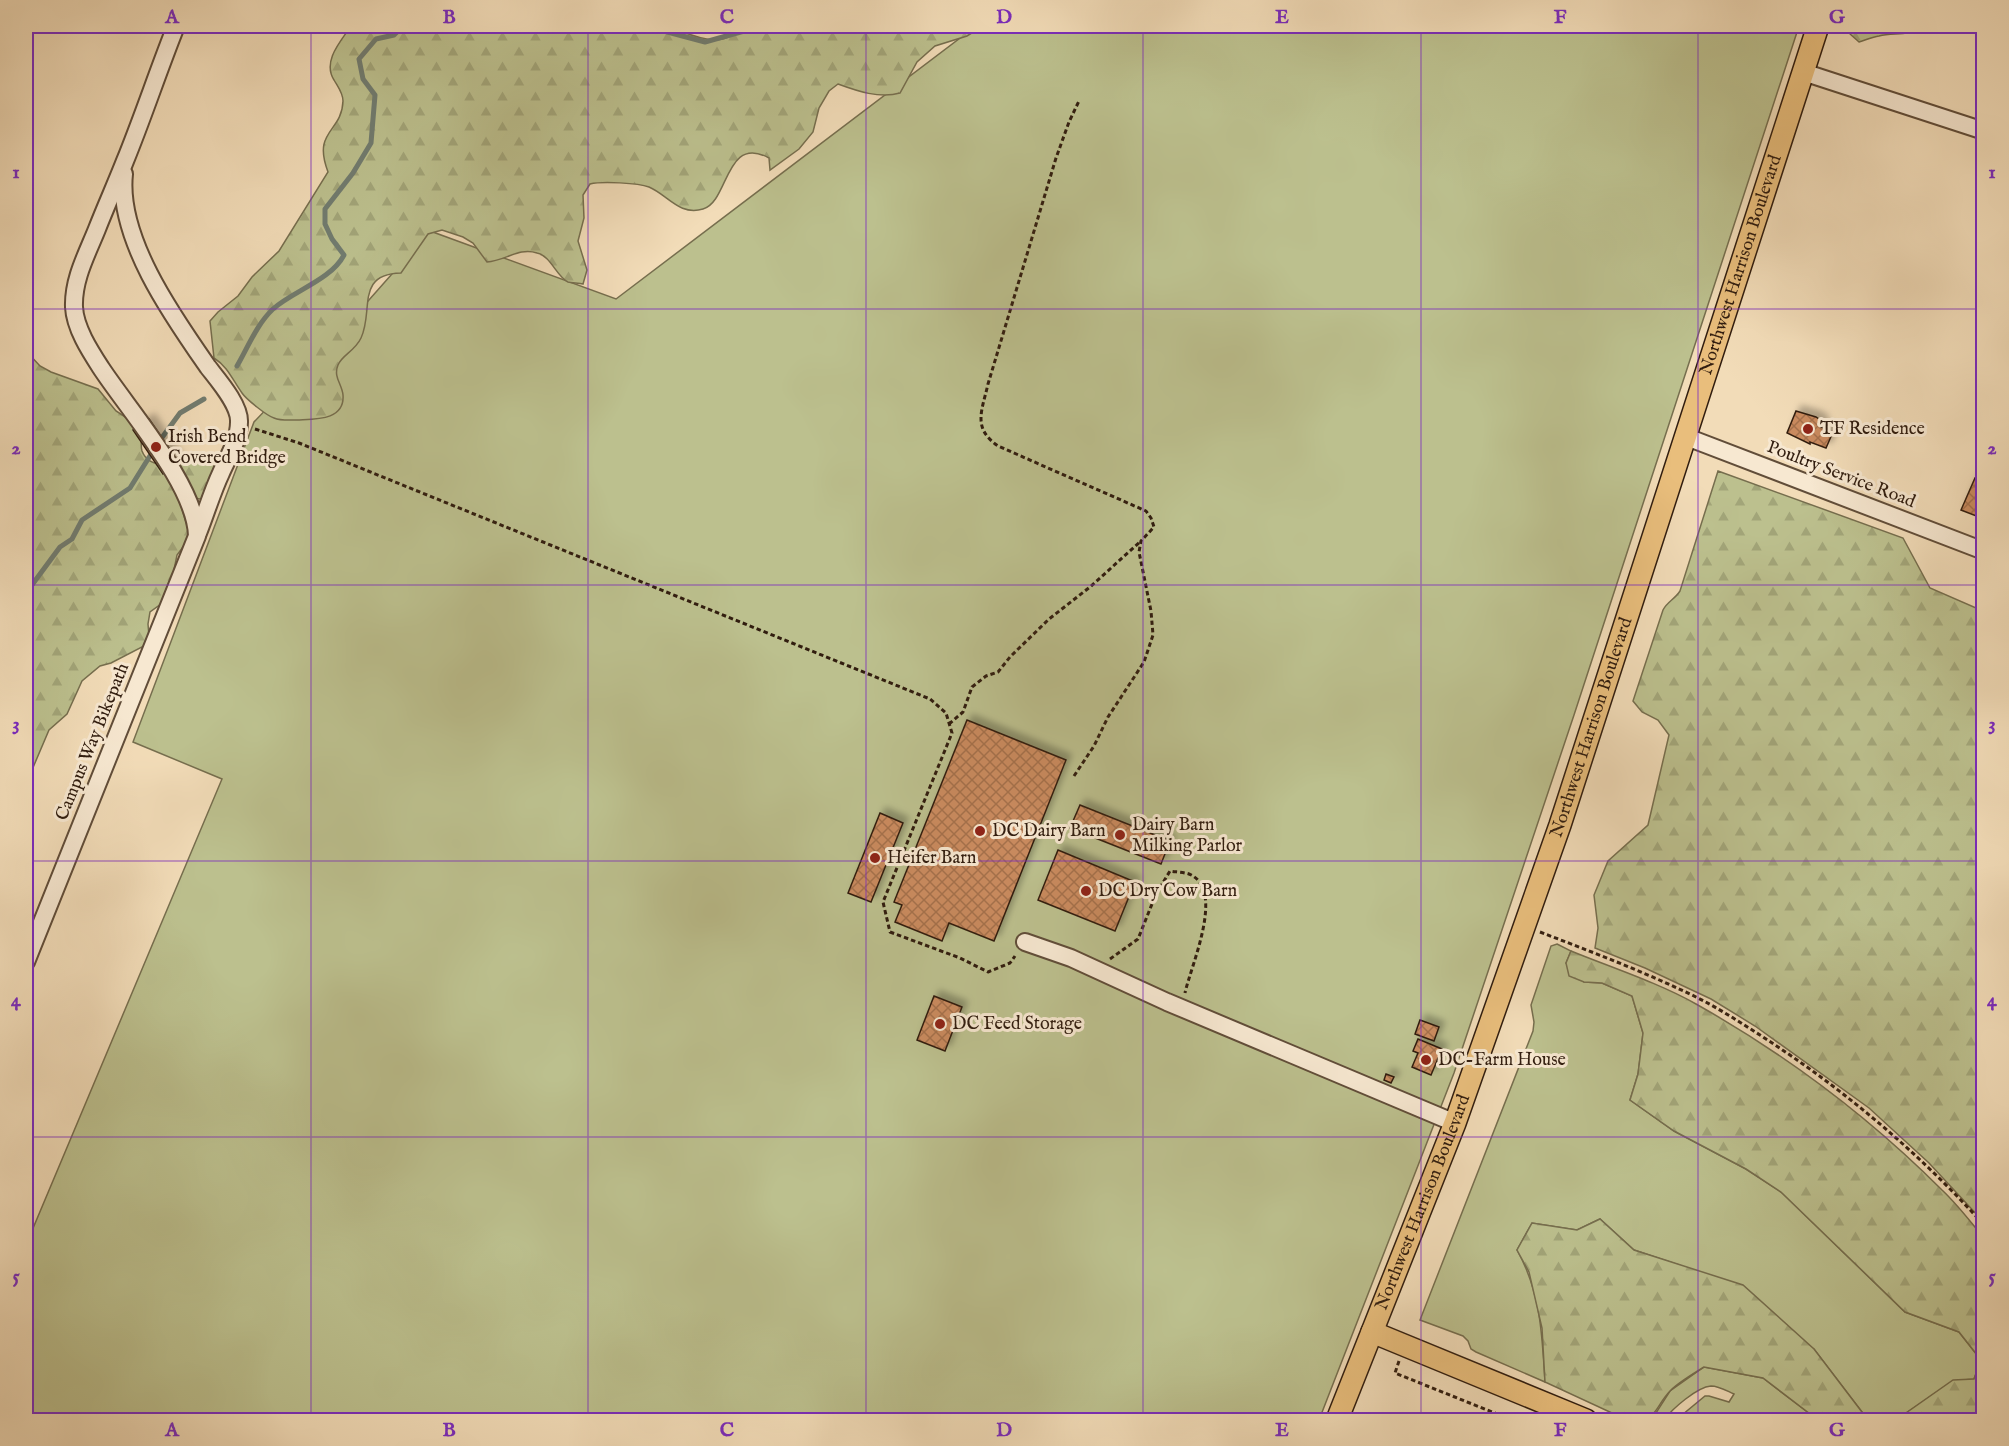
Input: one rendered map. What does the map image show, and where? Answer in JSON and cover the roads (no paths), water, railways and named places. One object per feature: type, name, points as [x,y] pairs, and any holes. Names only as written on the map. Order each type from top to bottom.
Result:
[{"type":"main road","name":"Northwest Harrison Boulevard","points":[[1337,1420],[1455,1123],[1560,825],[1818,26]]},
{"type":"main road","points":[[1372,1332],[1586,1420]]},
{"type":"street","points":[[176,26],[126,159],[80,270],[74,291],[74,309],[90,351],[171,469],[193,512],[197,536]]},
{"type":"street","points":[[1803,72],[1983,131]]},
{"type":"street","name":"Campus Way Bikepath","points":[[26,962],[238,429],[239,418],[235,407],[162,296],[138,249],[126,217],[122,191],[126,159]]},
{"type":"street","name":"Poultry Service Road","points":[[1684,436],[1983,551]]},
{"type":"street","points":[[1025,942],[1071,958],[1183,1009],[1455,1123]]},
{"type":"waterway","points":[[237,366],[267,315],[281,303],[330,271],[344,255],[332,239],[325,224],[325,209],[353,173],[371,143],[375,95],[363,79],[359,59],[376,39],[394,35],[403,26]]},
{"type":"waterway","points":[[645,26],[705,42],[762,26]]},
{"type":"waterway","points":[[158,443],[180,413],[204,399]]},
{"type":"waterway","points":[[26,593],[60,547],[72,539],[82,520],[130,488],[153,451]]},
{"type":"place","name":"TF Residence","points":[[1808,429]]},
{"type":"place","name":"Irish Bend Covered Bridge","points":[[156,447]]},
{"type":"place","name":"DC Dairy Barn","points":[[980,831]]},
{"type":"place","name":"Dairy Barn Milking Parlor","points":[[1120,835]]},
{"type":"place","name":"Heifer Barn","points":[[875,858]]},
{"type":"place","name":"DC Dry Cow Barn","points":[[1086,891]]},
{"type":"place","name":"DC Feed Storage","points":[[940,1024]]},
{"type":"place","name":"DC-Farm House","points":[[1426,1060]]}]
